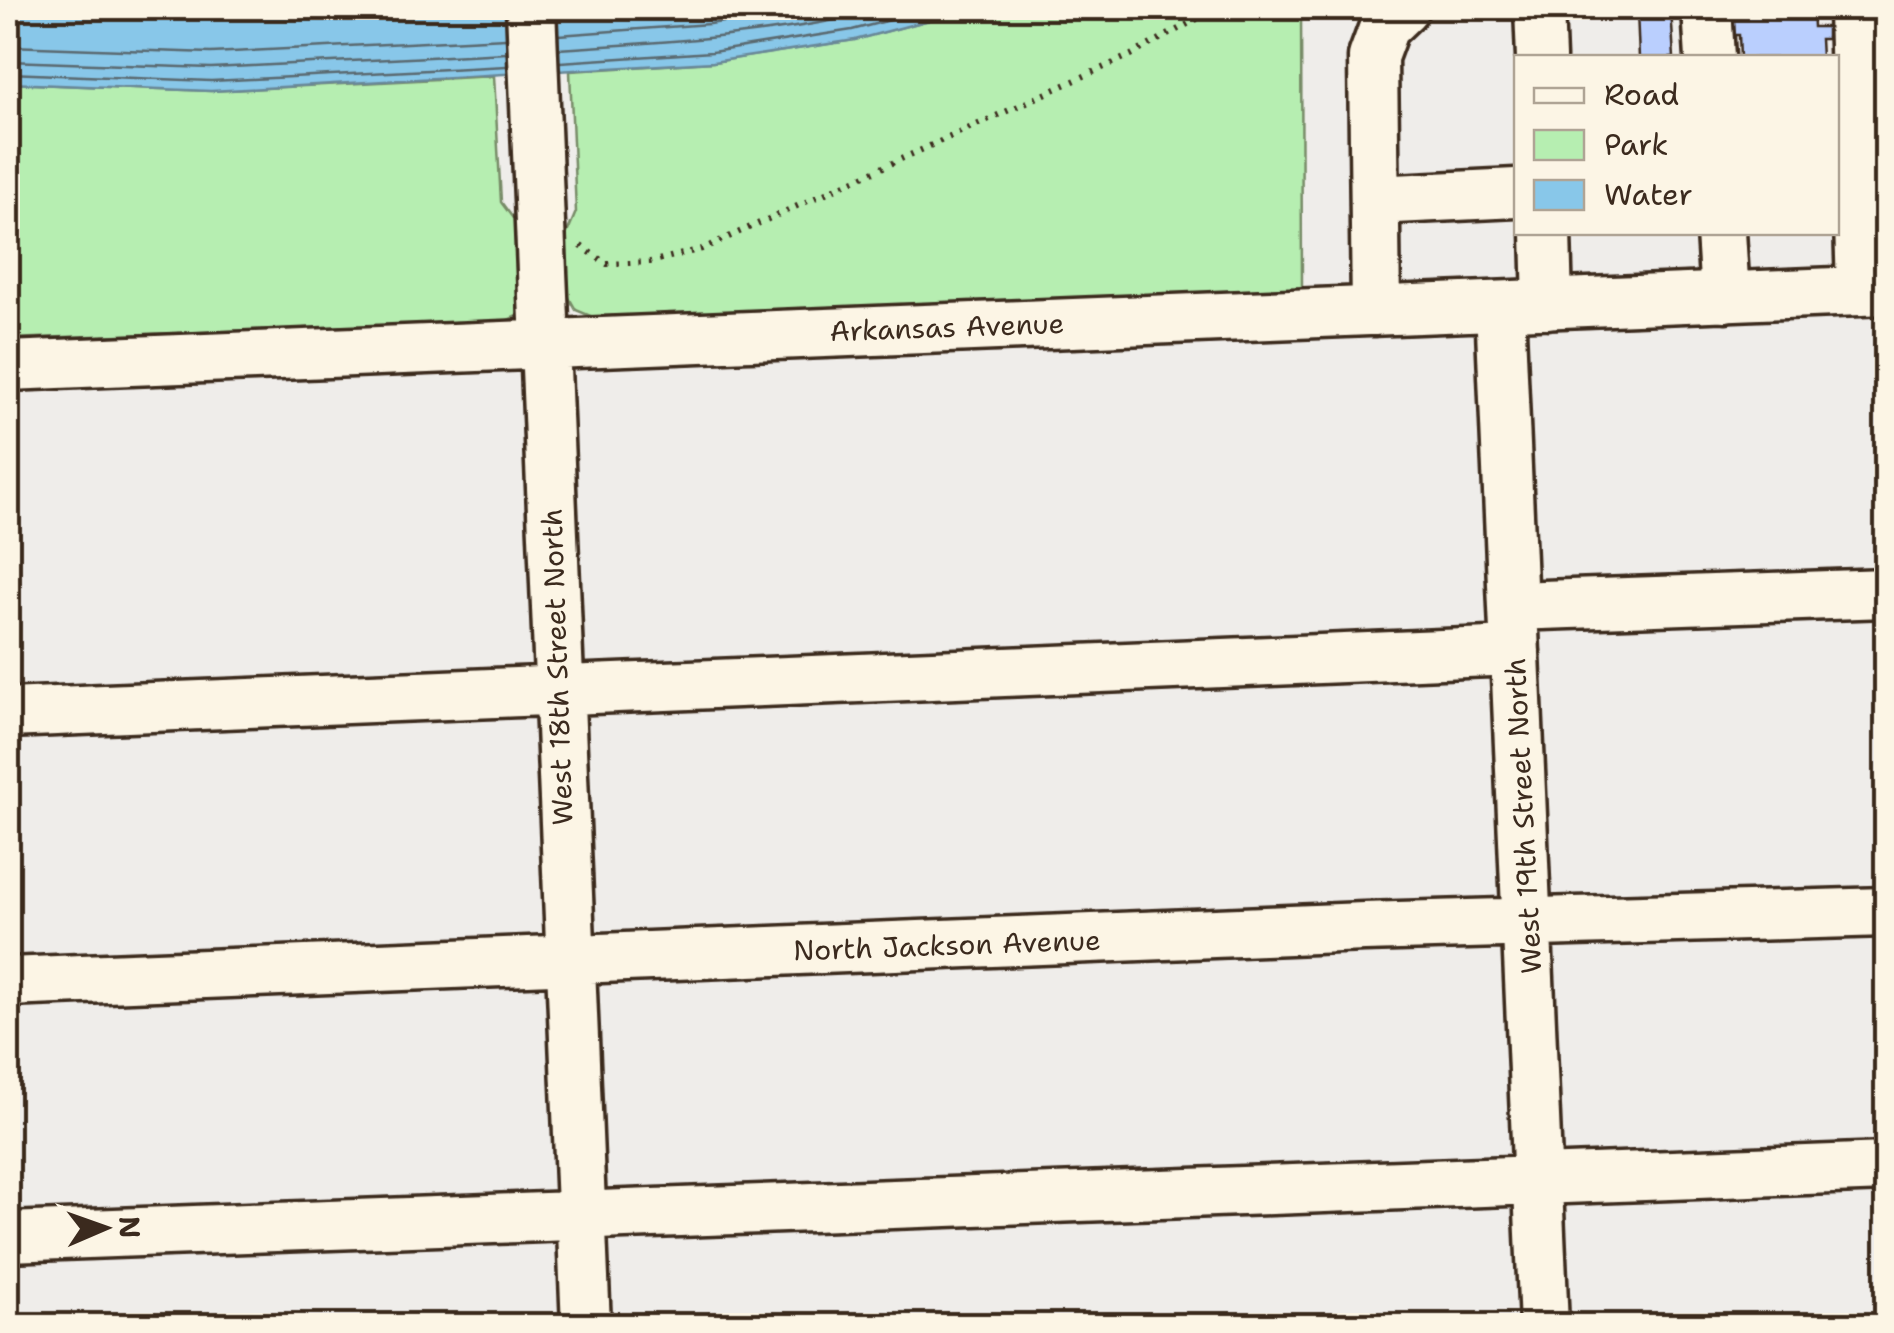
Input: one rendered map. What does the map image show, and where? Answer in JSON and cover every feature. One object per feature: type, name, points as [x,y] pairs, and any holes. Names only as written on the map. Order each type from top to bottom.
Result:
[{"type":"street","name":"West 18th Street North","points":[[531,8],[586,1326]]},
{"type":"street","points":[[1376,311],[1373,58],[1384,28],[1404,8]]},
{"type":"street","points":[[1539,8],[1541,55]]},
{"type":"street","points":[[1708,8],[1710,55]]},
{"type":"street","points":[[1853,9],[1874,291]]},
{"type":"street","points":[[1374,200],[1514,193]]},
{"type":"street","points":[[1546,235],[1548,304]]},
{"type":"street","points":[[1721,235],[1725,297]]},
{"type":"street","name":"Arkansas Avenue","points":[[8,366],[1874,291]]},
{"type":"street","name":"West 19th Street North","points":[[1500,306],[1544,1326]]},
{"type":"street","points":[[8,713],[558,690],[1514,629],[1886,592]]},
{"type":"street","name":"North Jackson Avenue","points":[[8,982],[1527,922],[1886,912]]},
{"type":"street","points":[[8,1237],[1886,1167]]},
{"type":"path","points":[[577,234],[582,247],[607,264],[650,262],[702,249],[1131,55],[1217,8]]},
{"type":"green space","points":[[974,8],[1301,8],[1302,289],[593,317],[576,310],[567,294],[563,243],[576,212],[570,71],[713,62],[854,40]]},
{"type":"green space","points":[[494,76],[501,202],[518,225],[521,301],[517,316],[506,321],[8,339],[8,83],[211,91]]},
{"type":"water","points":[[8,8],[974,8],[855,40],[713,62],[211,91],[8,83]]},
{"type":"building","points":[[1731,8],[1812,8],[1813,27],[1827,27],[1827,39],[1820,39],[1821,55],[1740,55],[1739,35],[1732,35]]},
{"type":"building","points":[[1671,9],[1674,55],[1639,55],[1637,11]]},
{"type":"building","points":[[1886,58],[1886,159],[1876,160],[1873,59]]}]
